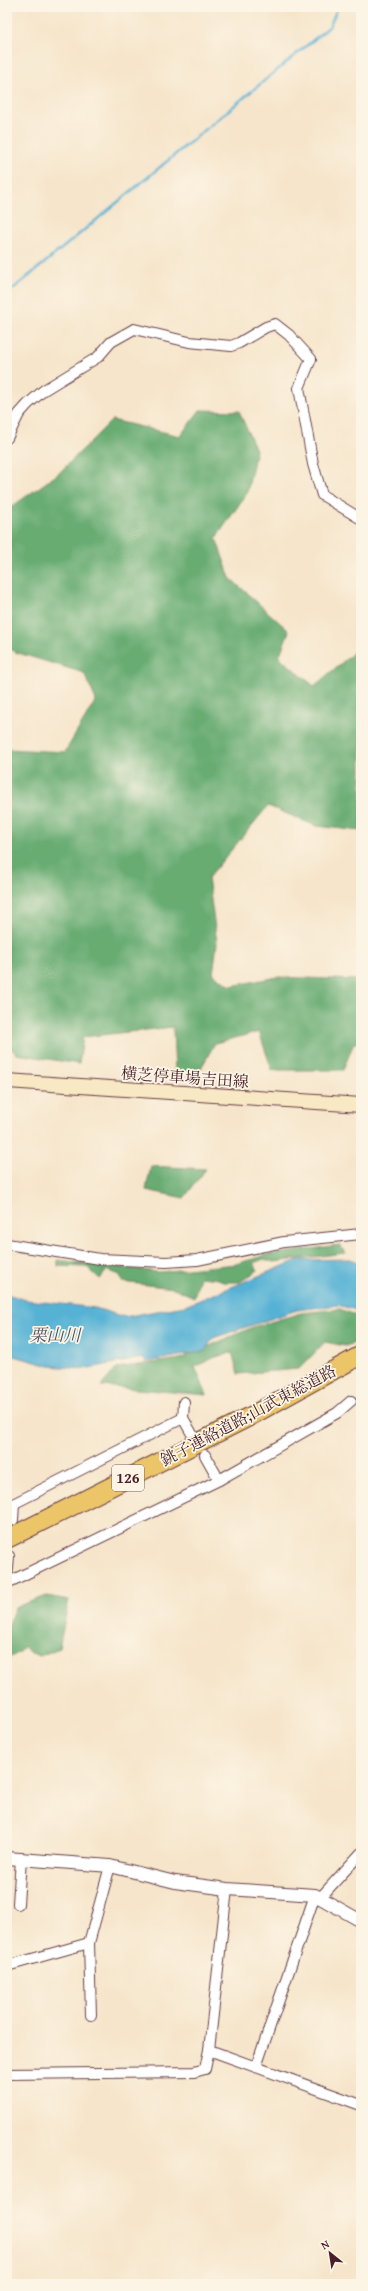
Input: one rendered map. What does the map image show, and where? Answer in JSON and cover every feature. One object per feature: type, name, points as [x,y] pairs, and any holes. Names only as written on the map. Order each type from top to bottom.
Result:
[{"type":"highway","name":"銚子連絡道路;山武東総道路","points":[[8,1548],[361,1355]]},
{"type":"main road","name":"横芝停車場吉田線","points":[[7,1081],[361,1105]]},
{"type":"street","points":[[7,438],[19,414],[44,390],[98,357],[111,342],[134,329],[189,342],[230,346],[239,343],[266,327],[275,324],[289,334],[311,359],[299,388],[313,464],[322,495],[361,519]]},
{"type":"street","points":[[7,1244],[100,1259],[166,1262],[197,1260],[284,1242],[361,1234]]},
{"type":"street","points":[[8,1548],[7,1582],[219,1480],[337,1413],[351,1401]]},
{"type":"street","points":[[184,1402],[183,1418],[192,1434]]},
{"type":"street","points":[[13,1520],[11,1506],[183,1418]]},
{"type":"street","points":[[205,1455],[219,1480]]},
{"type":"street","points":[[256,2067],[318,1897],[361,1853]]},
{"type":"street","points":[[7,1858],[110,1866],[175,1882],[228,1889],[318,1897],[361,1921]]},
{"type":"street","points":[[18,1904],[21,1859]]},
{"type":"street","points":[[91,2015],[89,1943],[110,1866]]},
{"type":"street","points":[[7,2074],[199,2071],[205,2069],[209,2050],[228,1889]]},
{"type":"street","points":[[7,1966],[89,1943]]},
{"type":"street","points":[[209,2050],[361,2105]]},
{"type":"green space","points":[[200,410],[239,411],[256,450],[247,493],[216,538],[230,578],[289,631],[279,657],[314,686],[351,655],[361,643],[361,831],[316,826],[268,806],[208,878],[217,943],[213,974],[231,986],[277,977],[361,980],[361,1042],[354,1043],[343,1070],[272,1070],[259,1032],[215,1043],[200,1070],[175,1072],[173,1027],[83,1037],[79,1064],[17,1054],[7,1045],[7,749],[65,752],[96,700],[84,673],[15,652],[7,647],[7,510],[58,474],[112,420],[180,436]]},
{"type":"green space","points":[[151,1166],[206,1169],[184,1198],[146,1190]]},
{"type":"green space","points":[[340,1245],[345,1253],[274,1262],[264,1259],[253,1263],[258,1270],[240,1282],[223,1282],[219,1279],[200,1277],[194,1297],[174,1288],[122,1282],[120,1275],[107,1270],[100,1279],[87,1267],[58,1266],[58,1260],[159,1272],[236,1264],[266,1255]]},
{"type":"green space","points":[[340,1309],[361,1318],[361,1341],[345,1346],[325,1342],[299,1369],[238,1374],[232,1352],[213,1358],[195,1367],[207,1395],[101,1386],[117,1368],[180,1359],[253,1327],[301,1313]]},
{"type":"green space","points":[[47,1596],[69,1600],[59,1648],[40,1656],[29,1652],[24,1646],[20,1652],[7,1659],[7,1630],[15,1607]]},
{"type":"water","name":"栗山川","points":[[350,1259],[361,1264],[361,1311],[337,1305],[297,1310],[213,1338],[205,1351],[147,1362],[142,1358],[84,1369],[50,1366],[7,1354],[7,1294],[26,1300],[95,1308],[124,1317],[185,1306],[298,1260]]},
{"type":"waterway","points":[[7,294],[329,27],[338,7]]}]
